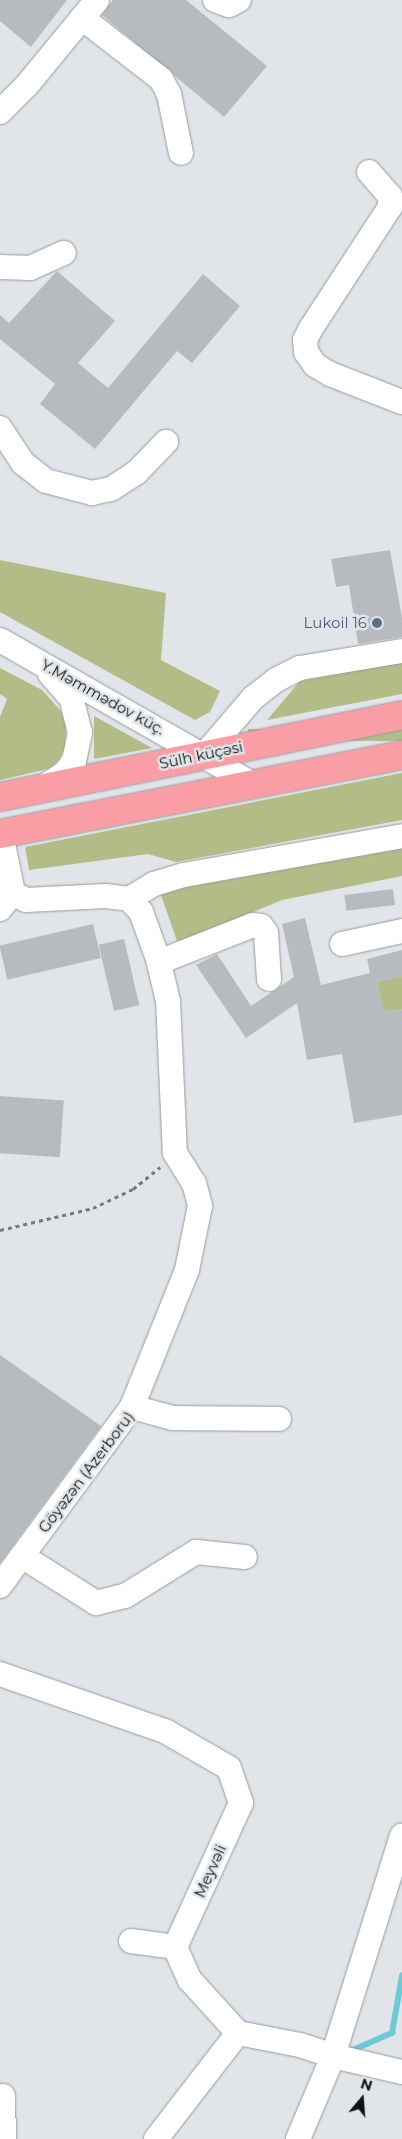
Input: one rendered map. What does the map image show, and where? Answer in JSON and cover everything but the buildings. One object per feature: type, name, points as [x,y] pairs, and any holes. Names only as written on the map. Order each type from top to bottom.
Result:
[{"type":"highway","name":"Sülh küçəsi","points":[[0,797],[402,715]]},
{"type":"highway","points":[[1,834],[402,755]]},
{"type":"street","points":[[216,0],[230,5],[239,0]]},
{"type":"street","points":[[0,112],[90,9],[161,79],[169,94],[181,152]]},
{"type":"street","points":[[369,172],[390,196],[390,207],[311,328],[305,340],[306,352],[315,365],[330,374],[402,402]]},
{"type":"street","points":[[0,267],[30,268],[64,253]]},
{"type":"street","points":[[0,428],[23,463],[46,482],[92,493],[111,489],[138,472],[166,442]]},
{"type":"street","name":"Y.Məmmədov küç.","points":[[0,640],[205,754],[252,784]]},
{"type":"street","points":[[205,754],[253,698],[276,680],[300,668],[402,651]]},
{"type":"street","points":[[28,655],[71,698],[80,733],[79,748],[65,773],[39,790]]},
{"type":"street","points":[[1,834],[7,901],[106,896],[129,899],[154,884],[184,875],[402,836]]},
{"type":"street","points":[[129,899],[141,912],[159,962],[168,1001],[175,1153],[194,1183],[200,1206],[186,1270],[132,1408]]},
{"type":"street","points":[[159,962],[253,925],[261,926],[266,933],[269,979]]},
{"type":"street","points":[[342,944],[402,931]]},
{"type":"street","name":"Göyəzən (Azerboru)","points":[[0,1586],[132,1408],[173,1418],[279,1419]]},
{"type":"street","points":[[22,1556],[96,1603],[126,1596],[196,1552],[245,1557]]},
{"type":"street","name":"Meyvəli","points":[[0,1674],[165,1731],[229,1768],[241,1803],[175,1947]]},
{"type":"street","points":[[298,2139],[333,2056],[402,1836]]},
{"type":"street","points":[[131,1940],[175,1947],[190,1980],[238,2033],[300,2044],[333,2056],[402,2072]]},
{"type":"street","points":[[156,2139],[238,2033]]},
{"type":"street","points":[[3,2096],[4,2139]]},
{"type":"path","points":[[0,1230],[93,1208],[133,1189],[175,1153]]},
{"type":"green space","points":[[0,560],[166,593],[161,660],[220,691],[210,712],[195,720],[0,612]]},
{"type":"green space","points":[[402,662],[402,694],[267,720],[300,681]]},
{"type":"green space","points":[[0,668],[42,690],[61,711],[66,727],[65,747],[59,760],[48,769],[0,780],[0,717],[7,699],[0,694]]},
{"type":"green space","points":[[94,716],[152,748],[94,759]]},
{"type":"green space","points":[[248,729],[402,729],[402,741],[248,741]]},
{"type":"green space","points":[[402,773],[402,820],[176,862],[148,854],[29,870],[25,847]]},
{"type":"green space","points":[[402,848],[402,876],[282,900],[178,944],[160,892]]},
{"type":"green space","points":[[402,976],[402,1009],[301,1026],[380,995],[377,982]]},
{"type":"waterway","points":[[353,2050],[392,2033],[402,1976]]},
{"type":"place","name":"Lukoil 16","points":[[377,623]]}]
